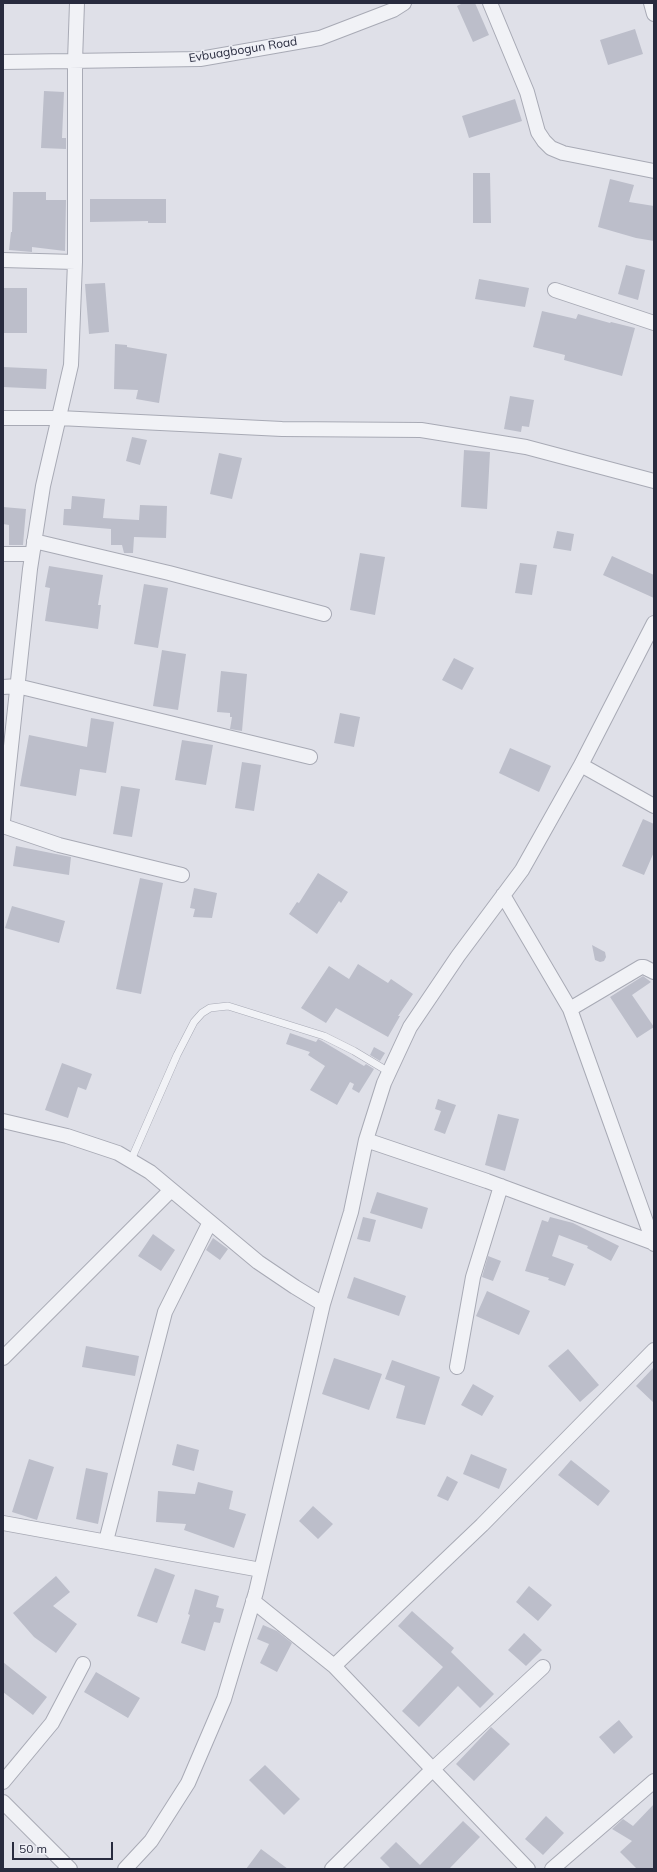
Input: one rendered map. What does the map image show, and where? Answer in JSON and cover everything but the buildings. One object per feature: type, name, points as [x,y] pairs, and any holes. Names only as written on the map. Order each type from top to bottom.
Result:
[{"type":"street","points":[[3,821],[6,753],[17,686],[33,548],[43,486],[71,365],[75,262],[75,61],[77,3]]},
{"type":"street","name":"Evbuagbogun Road","points":[[3,62],[200,59],[320,38],[393,10],[404,3]]},
{"type":"street","points":[[490,3],[527,92],[538,132],[544,142],[551,148],[563,153],[654,171]]},
{"type":"street","points":[[651,3],[654,14]]},
{"type":"street","points":[[3,260],[75,262]]},
{"type":"street","points":[[555,290],[654,324]]},
{"type":"street","points":[[3,418],[59,418],[282,429],[421,430],[526,447],[654,481]]},
{"type":"street","points":[[3,554],[33,548],[170,573],[324,614]]},
{"type":"street","points":[[125,1869],[151,1841],[188,1783],[224,1699],[261,1570],[323,1304],[351,1212],[366,1140],[384,1083],[410,1027],[458,956],[522,870],[650,641],[654,623]]},
{"type":"street","points":[[3,687],[17,686],[310,757]]},
{"type":"street","points":[[581,765],[654,806]]},
{"type":"street","points":[[3,826],[59,845],[182,875]]},
{"type":"street","points":[[503,895],[570,1009],[654,1243]]},
{"type":"street","points":[[570,1009],[641,967],[654,972]]},
{"type":"street","points":[[3,1121],[67,1136],[118,1153],[131,1160],[150,1172],[258,1262],[323,1304]]},
{"type":"street","points":[[366,1140],[501,1186],[654,1243]]},
{"type":"street","points":[[457,1367],[473,1277],[501,1186]]},
{"type":"street","points":[[3,1358],[171,1190]]},
{"type":"street","points":[[106,1541],[165,1312],[210,1222]]},
{"type":"street","points":[[334,1666],[482,1524],[654,1350]]},
{"type":"street","points":[[3,1522],[261,1570]]},
{"type":"street","points":[[253,1601],[334,1666],[434,1768],[528,1869]]},
{"type":"street","points":[[3,1782],[52,1723],[83,1664]]},
{"type":"street","points":[[332,1869],[434,1768],[543,1667]]},
{"type":"street","points":[[552,1869],[654,1781]]},
{"type":"street","points":[[3,1802],[70,1869]]},
{"type":"lane","points":[[131,1160],[177,1055],[194,1022],[202,1013],[210,1008],[228,1006],[324,1036],[354,1051],[389,1072]]}]
